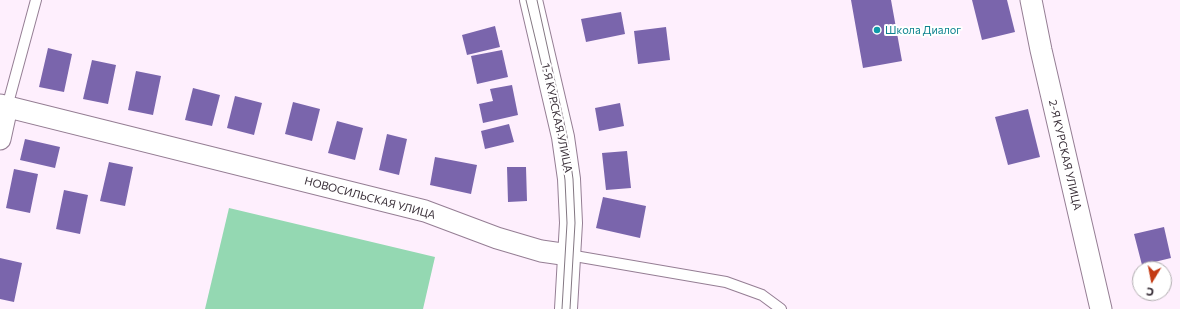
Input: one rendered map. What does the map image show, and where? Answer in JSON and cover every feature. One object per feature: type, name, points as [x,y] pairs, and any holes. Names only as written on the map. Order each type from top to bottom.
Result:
[{"type":"main road","name":"1-Я КУРСКАЯ УЛИЦА","points":[[531,0],[563,136],[569,179],[571,223],[566,309]]},
{"type":"street","name":"2-Я КУРСКАЯ УЛИЦА","points":[[1031,0],[1041,50],[1101,309]]},
{"type":"street","points":[[0,139],[4,106]]},
{"type":"street","name":"НОВОСИЛЬСКАЯ УЛИЦА","points":[[4,106],[425,211],[497,238],[541,251],[570,255]]},
{"type":"lane","points":[[4,106],[36,0]]},
{"type":"lane","name":"НОВОСИЛЬСКАЯ УЛИЦА","points":[[570,255],[726,282],[762,295],[781,309]]},
{"type":"green space","points":[[229,208],[435,257],[423,309],[205,309]]},
{"type":"building","name":"Школа Диалог","points":[[851,0],[891,0],[902,61],[863,68]]},
{"type":"building","points":[[972,0],[1007,0],[1015,32],[982,40]]},
{"type":"building","points":[[621,12],[625,34],[586,42],[581,19]]},
{"type":"building","points":[[495,26],[500,47],[467,55],[462,35]]},
{"type":"building","points":[[666,27],[670,60],[638,64],[634,31]]},
{"type":"building","points":[[48,48],[72,54],[64,92],[39,87]]},
{"type":"building","points":[[502,50],[508,77],[477,84],[471,56]]},
{"type":"building","points":[[92,60],[116,65],[108,104],[83,99]]},
{"type":"building","points":[[136,71],[161,76],[153,115],[128,110]]},
{"type":"building","points":[[512,85],[518,115],[483,123],[479,104],[493,101],[490,89]]},
{"type":"building","points":[[193,88],[220,95],[212,126],[185,120]]},
{"type":"building","points":[[235,96],[262,103],[254,135],[227,128]]},
{"type":"building","points":[[293,102],[320,109],[312,141],[285,134]]},
{"type":"building","points":[[620,103],[624,126],[599,131],[595,108]]},
{"type":"building","points":[[1028,109],[1040,157],[1008,165],[995,117]]},
{"type":"building","points":[[337,121],[363,128],[355,160],[328,153]]},
{"type":"building","points":[[509,124],[514,142],[485,149],[481,131]]},
{"type":"building","points":[[387,134],[407,139],[399,175],[379,170]]},
{"type":"building","points":[[25,139],[60,147],[55,168],[20,160]]},
{"type":"building","points":[[627,151],[631,188],[606,190],[602,153]]},
{"type":"building","points":[[435,157],[477,165],[471,194],[430,185]]},
{"type":"building","points":[[109,162],[133,167],[125,206],[100,201]]},
{"type":"building","points":[[507,167],[526,167],[527,201],[508,202]]},
{"type":"building","points":[[14,169],[38,174],[30,213],[6,208]]},
{"type":"building","points":[[64,190],[88,195],[80,234],[56,229]]},
{"type":"building","points":[[603,197],[646,206],[640,238],[596,228]]},
{"type":"building","points":[[1164,227],[1171,258],[1159,261],[1141,261],[1134,234]]},
{"type":"building","points":[[0,258],[22,263],[14,302],[0,299]]},
{"type":"tram line","points":[[526,0],[559,137],[565,180],[567,223],[562,309]]},
{"type":"tram line","points":[[537,0],[567,136],[573,179],[575,223],[570,309]]},
{"type":"place","name":"Школа Диалог","points":[[877,30]]}]
